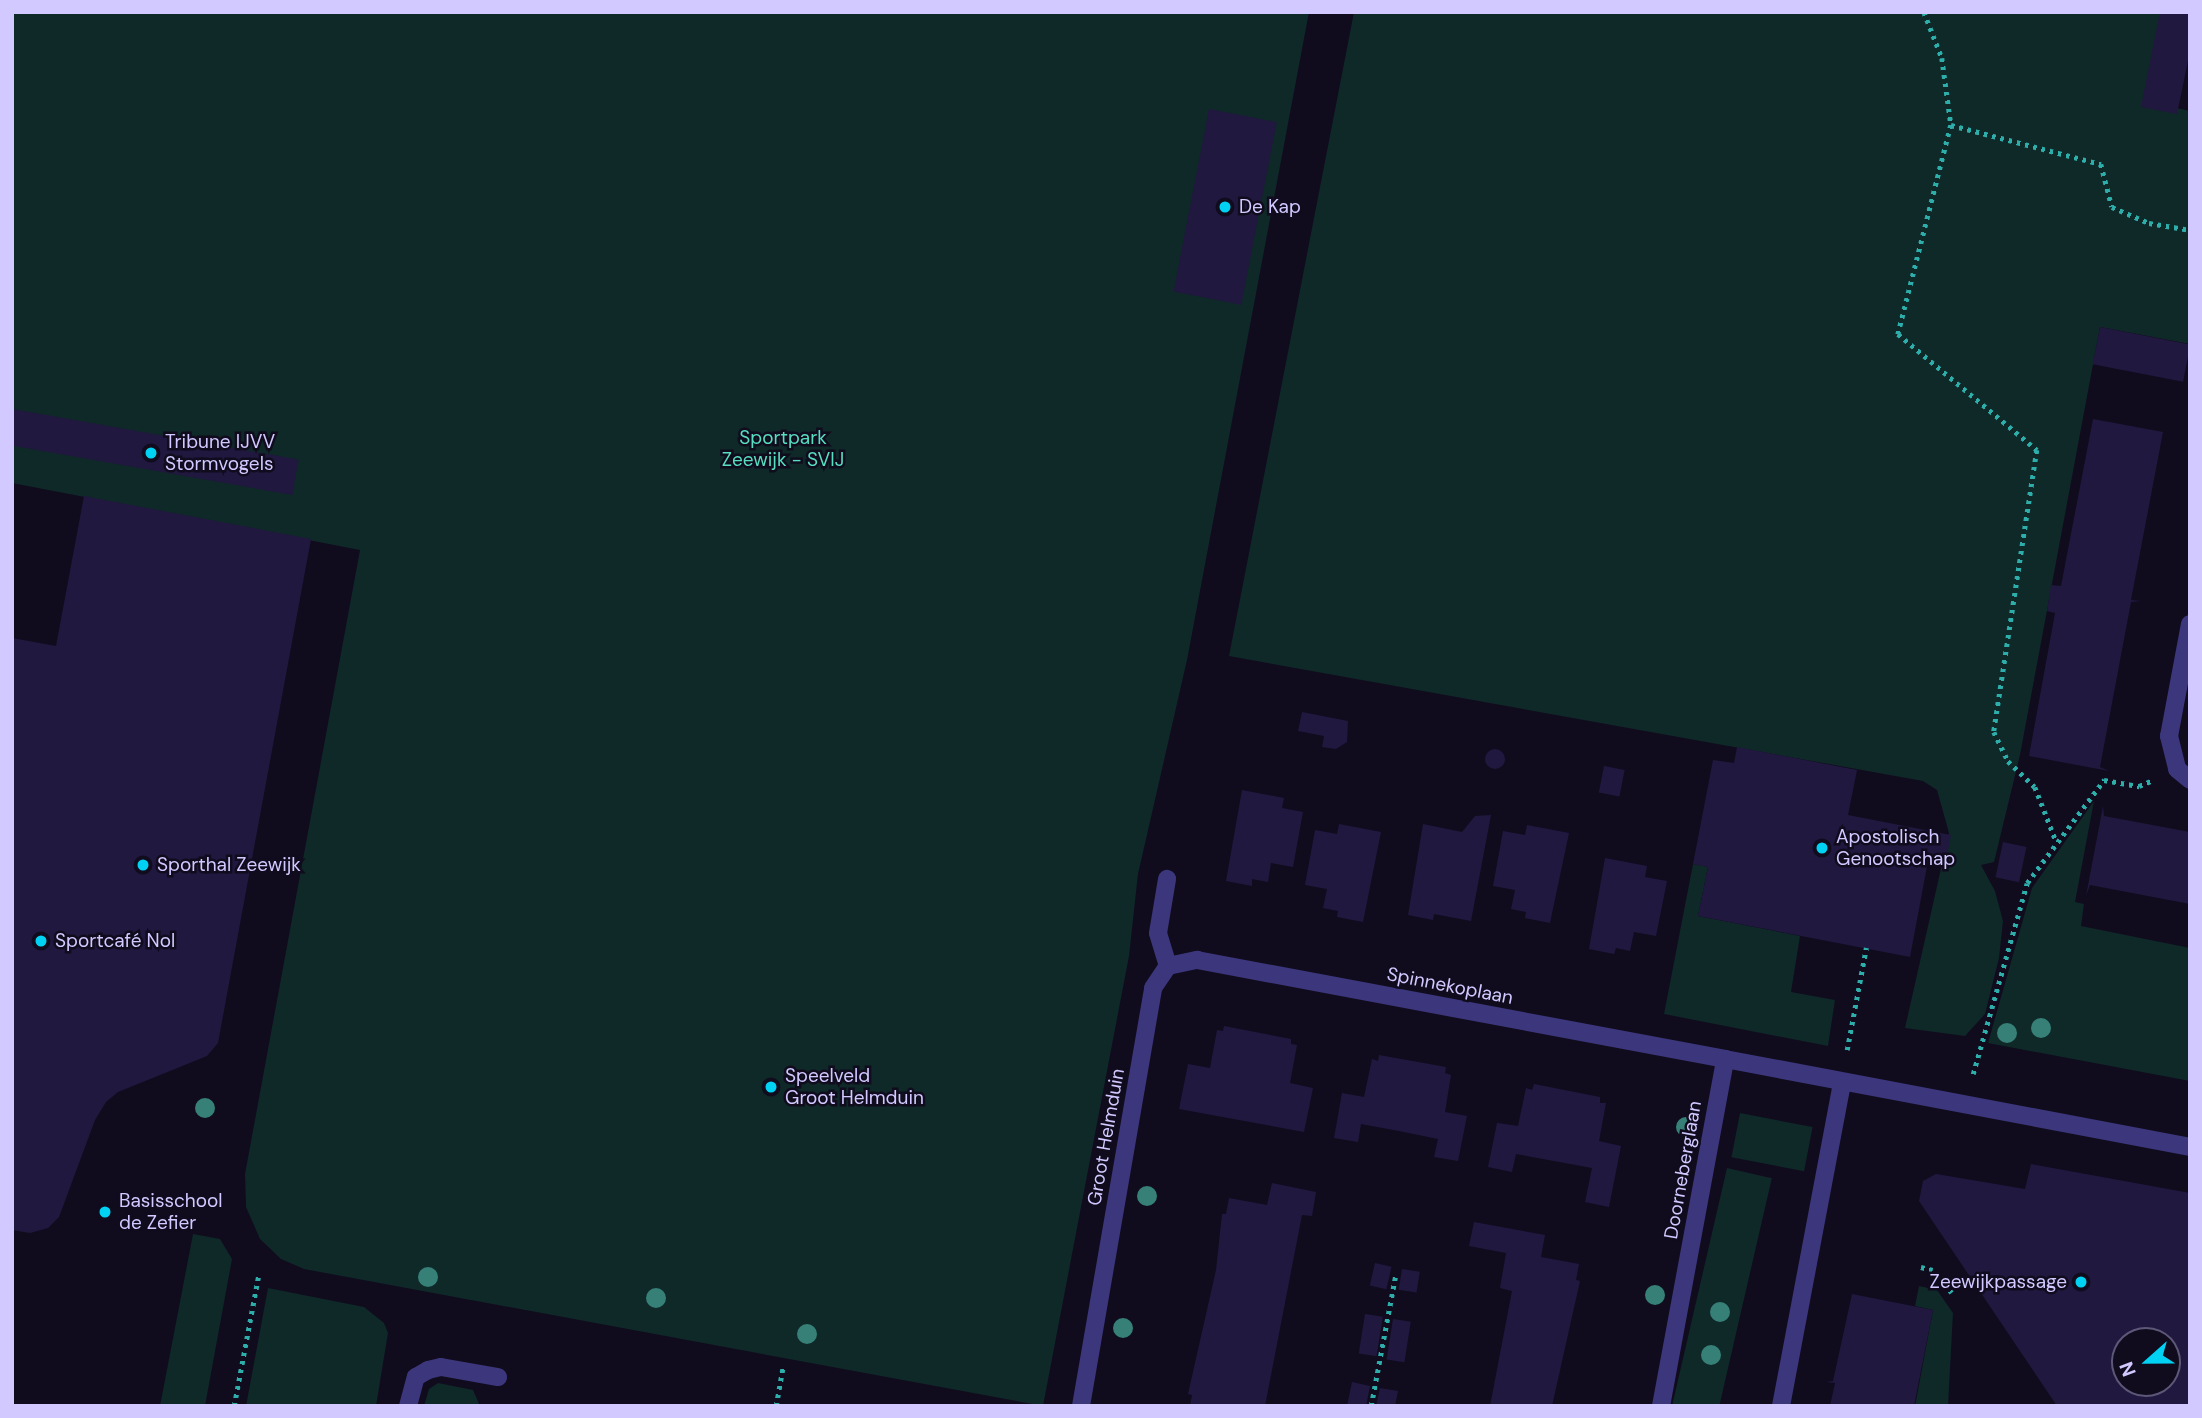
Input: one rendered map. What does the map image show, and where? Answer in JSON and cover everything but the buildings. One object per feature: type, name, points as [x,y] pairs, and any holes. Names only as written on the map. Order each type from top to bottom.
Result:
[{"type":"street","points":[[2183,774],[2169,736],[2190,624]]},
{"type":"street","points":[[1167,880],[1158,933],[1168,966]]},
{"type":"street","name":"Spinnekoplaan","points":[[1168,966],[1197,960],[1724,1059]]},
{"type":"street","name":"Groot Helmduin","points":[[1081,1406],[1153,988],[1168,966]]},
{"type":"street","points":[[1724,1059],[2190,1147]]},
{"type":"street","name":"Doorneberglaan","points":[[1661,1406],[1724,1059]]},
{"type":"street","points":[[1781,1406],[1842,1082]]},
{"type":"street","points":[[408,1406],[416,1377],[428,1370],[441,1367],[498,1377]]},
{"type":"path","points":[[1924,12],[1942,58],[1951,125],[1898,334],[2037,450],[1994,732],[2008,761],[2035,787],[2056,841]]},
{"type":"path","points":[[1951,125],[2101,164],[2112,206],[2149,223],[2190,230]]},
{"type":"path","points":[[1965,1104],[2027,883],[2104,780],[2139,786],[2183,774]]},
{"type":"path","points":[[1842,1082],[1867,948]]},
{"type":"path","points":[[1921,1268],[1933,1270]]},
{"type":"path","points":[[234,1406],[258,1273]]},
{"type":"path","points":[[1371,1406],[1396,1273]]},
{"type":"path","points":[[1945,1284],[1952,1293]]},
{"type":"path","points":[[776,1406],[783,1367]]},
{"type":"green space","name":"Sportpark Zeewijk - SVIJ","points":[[12,12],[1309,12],[1187,660],[1138,874],[1129,956],[1043,1406],[304,1269],[281,1259],[260,1239],[246,1207],[245,1174],[360,550],[12,483]]},
{"type":"green space","points":[[1354,12],[2165,12],[2148,102],[2190,111],[2190,344],[2100,327],[2020,755],[1994,862],[1981,865],[1995,891],[2003,921],[1999,958],[1985,1014],[1965,1036],[1905,1028],[1949,833],[1937,790],[1923,781],[1229,656]]},
{"type":"green space","points":[[2094,801],[2075,902],[2084,904],[2081,926],[2190,948],[2190,1081],[1988,1043],[2032,888]]},
{"type":"green space","points":[[1693,864],[1708,867],[1698,916],[1800,936],[1791,992],[1835,1000],[1828,1046],[1664,1014]]},
{"type":"green space","points":[[1740,1113],[1813,1127],[1804,1171],[1731,1157]]},
{"type":"green space","points":[[1727,1168],[1772,1178],[1719,1406],[1673,1404]]},
{"type":"green space","points":[[193,1234],[220,1239],[232,1259],[205,1406],[160,1406]]},
{"type":"green space","points":[[1919,1286],[1937,1290],[1953,1313],[1948,1406],[1915,1406],[1933,1310],[1915,1306]]},
{"type":"green space","points":[[268,1288],[364,1307],[384,1323],[388,1333],[376,1406],[246,1406]]},
{"type":"green space","points":[[438,1383],[473,1390],[480,1406],[424,1406],[429,1389]]},
{"type":"place","name":"De Kap","points":[[1225,207]]},
{"type":"place","name":"Tribune IJVV Stormvogels","points":[[151,453]]},
{"type":"place","name":"Apostolisch Genootschap","points":[[1822,848]]},
{"type":"place","name":"Sporthal Zeewijk","points":[[143,865]]},
{"type":"place","name":"Sportcafé Nol","points":[[41,941]]},
{"type":"place","name":"Speelveld Groot Helmduin","points":[[771,1087]]},
{"type":"place","name":"Basisschool de Zefier","points":[[105,1212]]},
{"type":"place","name":"Zeewijkpassage","points":[[2081,1282]]}]
